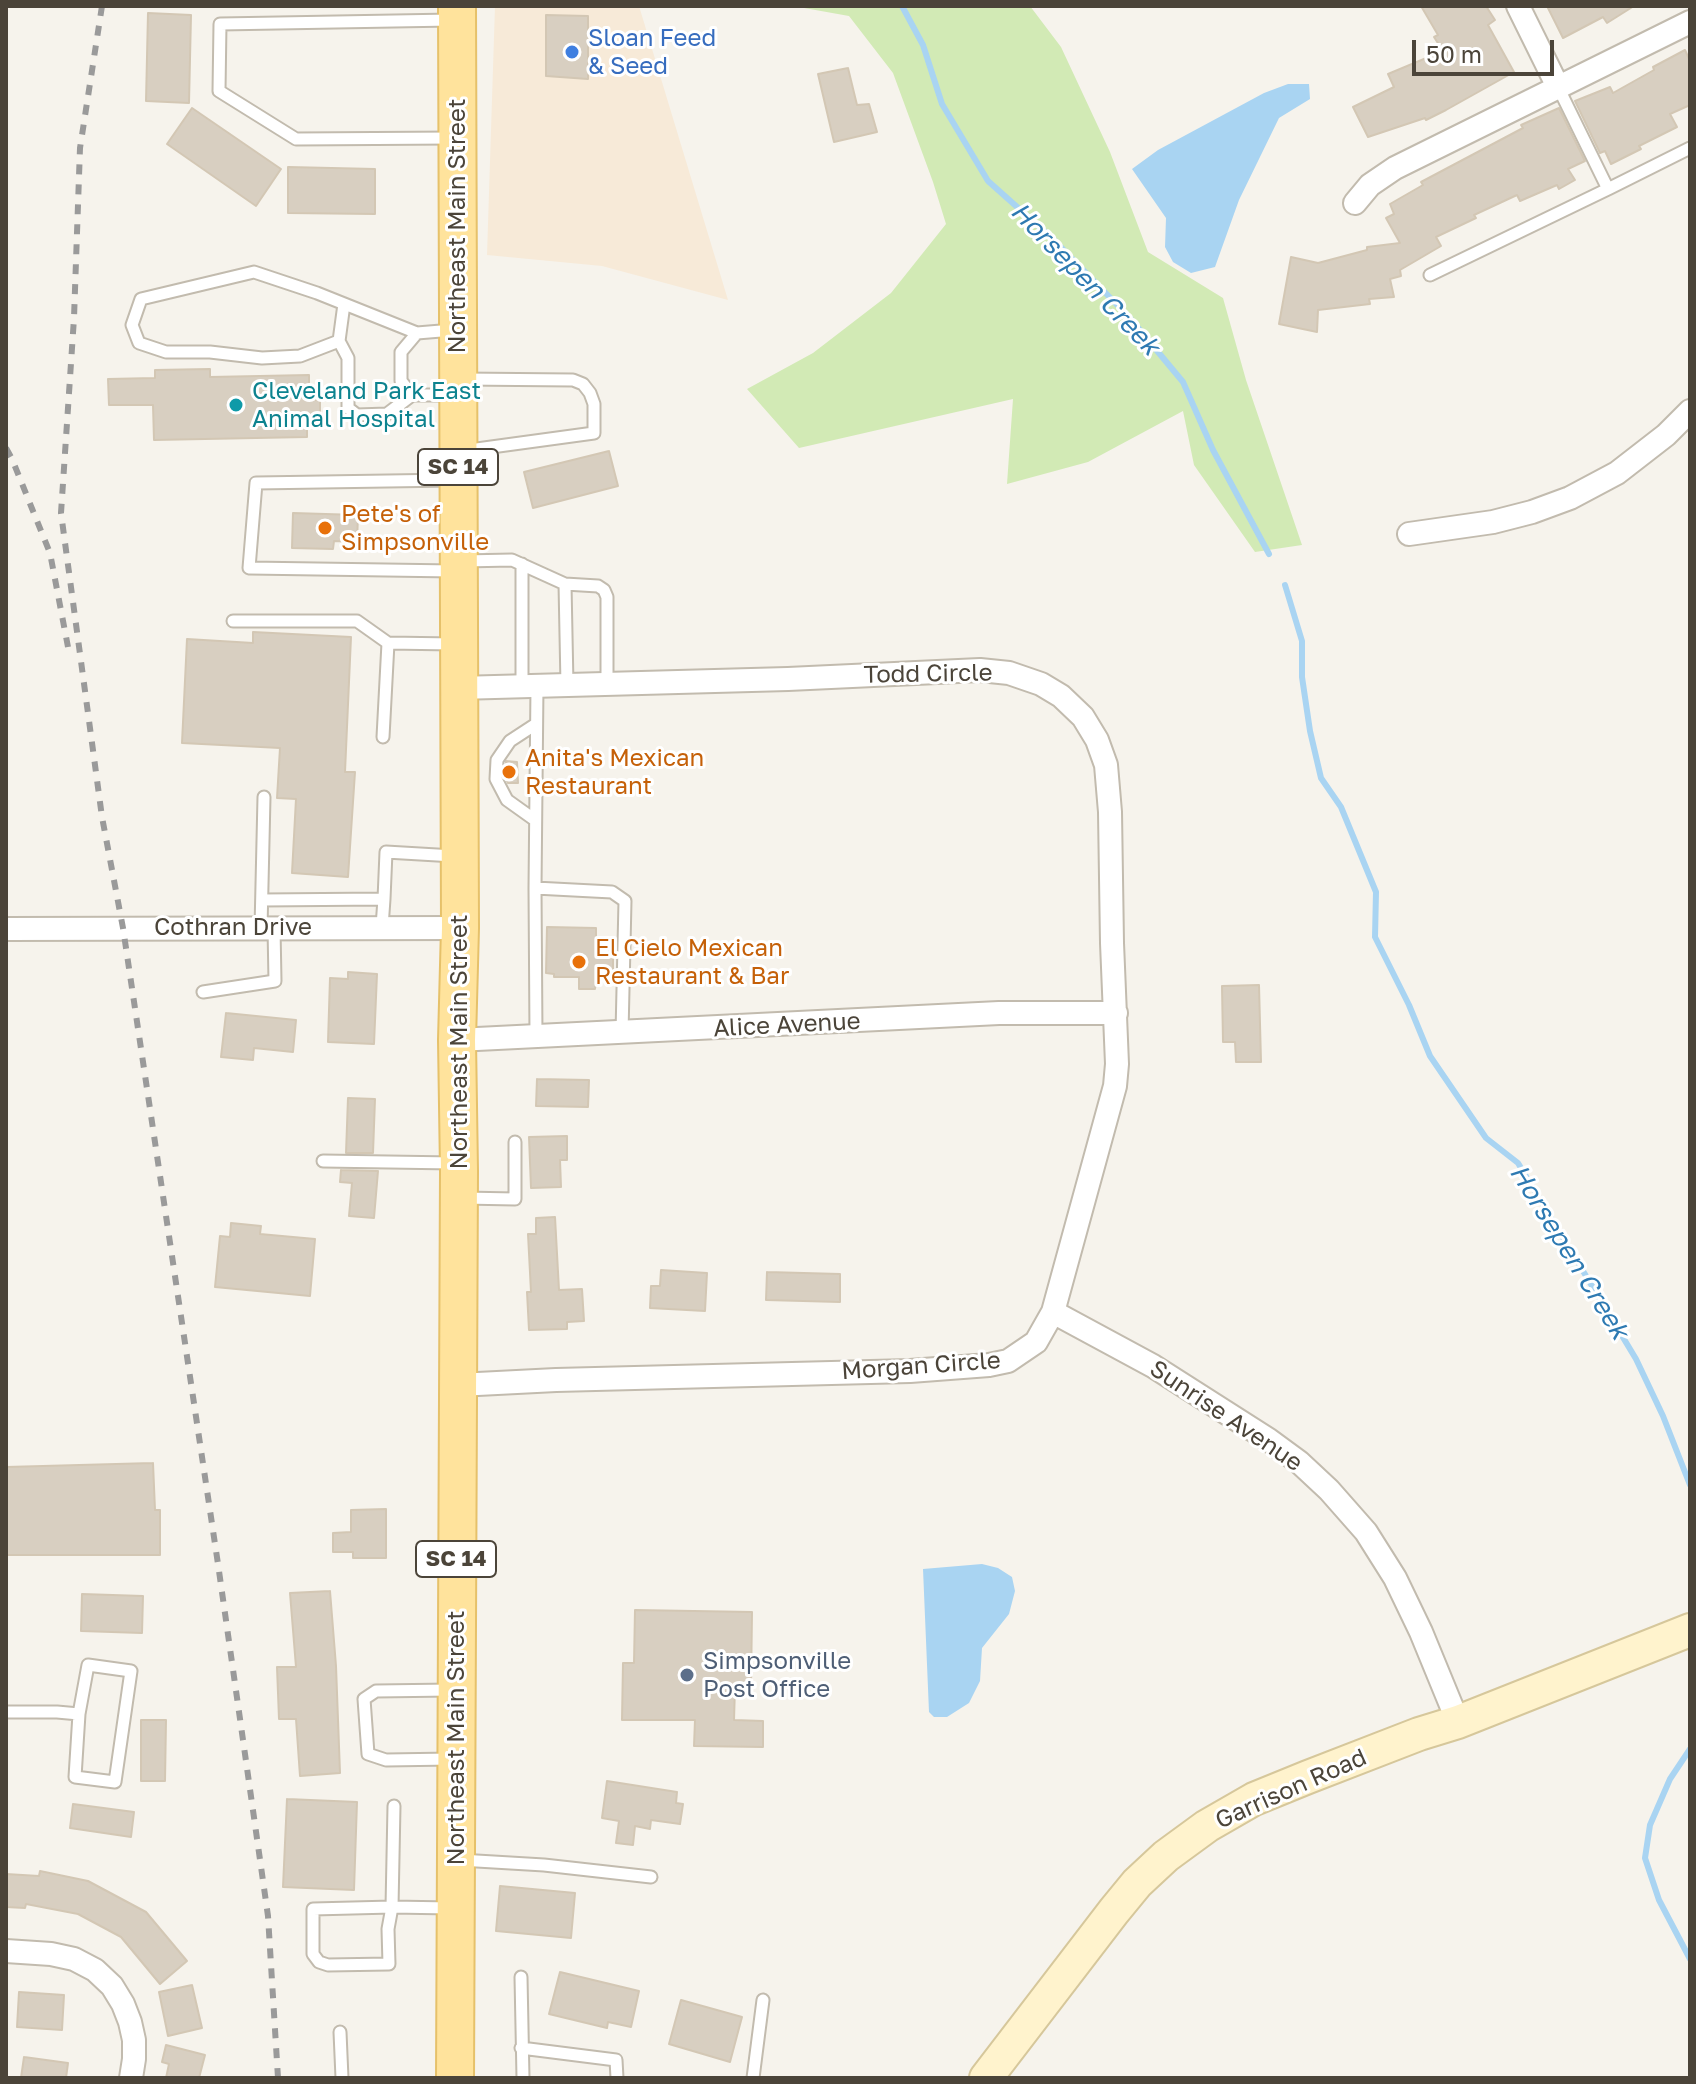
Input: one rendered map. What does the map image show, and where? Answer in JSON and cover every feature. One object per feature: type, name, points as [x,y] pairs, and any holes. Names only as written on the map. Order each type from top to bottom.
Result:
[{"type":"main road","name":"Northeast Main Street","points":[[455,2078],[457,1040],[460,928],[457,13]]},
{"type":"street","points":[[1518,6],[1558,87]]},
{"type":"street","points":[[1355,203],[1370,185],[1395,168],[1690,22]]},
{"type":"street","points":[[1409,534],[1493,522],[1570,498],[1617,473],[1666,435],[1690,411]]},
{"type":"street","name":"Todd Circle","points":[[458,688],[996,671],[1041,684],[1061,696],[1083,717],[1097,740],[1106,765],[1116,1013]]},
{"type":"street","name":"Cothran Drive","points":[[6,929],[460,928]]},
{"type":"street","name":"Alice Avenue","points":[[457,1040],[999,1013],[1116,1013]]},
{"type":"street","name":"Morgan Circle","points":[[458,1385],[910,1371],[1008,1361],[1036,1342],[1053,1312],[1115,1086],[1116,1013]]},
{"type":"street","name":"Sunrise Avenue","points":[[1053,1312],[1153,1366],[1269,1440],[1329,1490],[1366,1532],[1395,1578],[1458,1722]]},
{"type":"street","name":"Garrison Road","points":[[986,2078],[1137,1883],[1166,1856],[1207,1826],[1254,1799],[1690,1630]]},
{"type":"street","points":[[6,1951],[74,1959],[95,1970],[112,1986],[123,2004],[132,2031],[134,2059],[131,2078]]},
{"type":"lane","points":[[457,13],[220,24],[219,91],[296,139],[457,138]]},
{"type":"lane","points":[[1558,87],[1608,189]]},
{"type":"lane","points":[[1430,275],[1690,148]]},
{"type":"lane","points":[[339,341],[300,356],[262,358],[210,352],[166,352],[139,343],[132,325],[141,299],[254,272],[317,293],[417,333],[457,329]]},
{"type":"lane","points":[[344,304],[339,341],[348,358],[348,408],[357,415],[387,414],[412,395],[458,387],[573,380],[583,384],[590,393],[594,404],[594,433],[458,465],[256,483],[249,568],[458,566],[512,560],[565,584],[598,586],[607,597],[607,683]]},
{"type":"lane","points":[[412,395],[401,381],[401,352],[417,333]]},
{"type":"lane","points":[[522,564],[529,687],[536,724],[536,1036]]},
{"type":"lane","points":[[565,584],[567,685]]},
{"type":"lane","points":[[233,621],[357,621],[388,643],[458,644]]},
{"type":"lane","points":[[383,737],[388,643]]},
{"type":"lane","points":[[535,820],[507,800],[496,779],[497,760],[510,741],[536,724]]},
{"type":"lane","points":[[203,992],[275,981],[262,900],[264,797]]},
{"type":"lane","points":[[382,927],[386,852],[458,856]]},
{"type":"lane","points":[[535,888],[612,892],[625,901],[622,1033]]},
{"type":"lane","points":[[262,900],[384,899]]},
{"type":"lane","points":[[459,1198],[515,1199],[515,1142]]},
{"type":"lane","points":[[323,1161],[458,1163]]},
{"type":"lane","points":[[88,1665],[131,1671],[115,1782],[75,1777],[79,1714],[88,1665]]},
{"type":"lane","points":[[457,1690],[376,1691],[364,1699],[368,1754],[386,1760],[457,1759]]},
{"type":"lane","points":[[6,1712],[79,1714]]},
{"type":"lane","points":[[394,1806],[392,1907],[388,1929],[389,1964],[328,1965],[319,1962],[313,1954],[313,1909],[392,1907],[455,1908]]},
{"type":"lane","points":[[456,1860],[544,1865],[651,1877]]},
{"type":"lane","points":[[521,1977],[523,2078]]},
{"type":"lane","points":[[753,2078],[763,2000]]},
{"type":"lane","points":[[340,2032],[342,2078]]},
{"type":"lane","points":[[521,2048],[616,2060],[617,2078]]},
{"type":"shaded area","points":[[495,6],[639,6],[728,300],[602,266],[487,255]]},
{"type":"green space","points":[[793,6],[1030,6],[1061,47],[1110,152],[1148,252],[1223,298],[1246,380],[1302,545],[1255,552],[1194,465],[1183,411],[1088,462],[1007,484],[1013,399],[799,448],[747,389],[813,353],[891,293],[946,224],[893,73],[849,16]]},
{"type":"water","points":[[1288,84],[1309,84],[1310,99],[1279,118],[1239,200],[1215,267],[1191,273],[1173,262],[1165,247],[1166,218],[1132,169],[1158,150],[1264,93]]},
{"type":"water","points":[[982,1564],[998,1568],[1012,1577],[1015,1591],[1009,1614],[982,1648],[980,1681],[969,1703],[947,1717],[934,1717],[929,1712],[923,1569]]},
{"type":"building","points":[[1421,6],[1486,6],[1495,20],[1488,25],[1514,72],[1426,120],[1368,137],[1353,107],[1394,87],[1388,74],[1443,51],[1434,37],[1438,35]]},
{"type":"building","points":[[1547,6],[1634,6],[1607,23],[1603,17],[1563,38]]},
{"type":"building","points":[[148,13],[191,15],[189,103],[146,101]]},
{"type":"building","points":[[546,15],[588,16],[588,79],[546,76]]},
{"type":"building","points":[[1685,50],[1690,61],[1690,105],[1670,114],[1677,127],[1611,164],[1605,151],[1600,153],[1575,101],[1610,87],[1613,93]]},
{"type":"building","points":[[848,68],[857,105],[869,104],[877,132],[834,142],[818,74]]},
{"type":"building","points":[[192,108],[281,169],[256,206],[167,144]]},
{"type":"building","points":[[1559,108],[1585,161],[1568,169],[1575,180],[1559,189],[1557,185],[1520,201],[1517,195],[1436,237],[1441,246],[1400,270],[1401,276],[1390,279],[1394,297],[1369,299],[1370,304],[1318,310],[1317,332],[1279,324],[1291,257],[1318,263],[1367,250],[1367,247],[1400,243],[1386,218],[1394,214],[1390,204],[1423,185],[1421,182],[1523,128],[1521,125]]},
{"type":"building","points":[[288,167],[375,169],[375,214],[288,213]]},
{"type":"building","name":"Cleveland Park East Animal Hospital","points":[[210,369],[210,377],[309,375],[309,400],[320,400],[320,424],[307,425],[307,437],[154,440],[153,405],[109,405],[108,379],[155,378],[155,370]]},
{"type":"building","points":[[609,451],[618,486],[533,508],[524,472]]},
{"type":"building","name":"Pete's of Simpsonville","points":[[293,513],[358,515],[357,542],[334,541],[333,549],[292,548]]},
{"type":"building","points":[[253,632],[351,637],[345,772],[355,772],[348,877],[292,873],[296,799],[277,798],[280,748],[182,743],[187,639],[253,643]]},
{"type":"building","name":"Anita's Mexican Restaurant","points":[[506,761],[517,762],[518,783],[508,783],[505,777]]},
{"type":"building","name":"El Cielo Mexican Restaurant & Bar","points":[[547,927],[596,928],[596,951],[613,951],[613,981],[596,981],[595,989],[579,989],[579,977],[554,977],[554,974],[546,973]]},
{"type":"building","points":[[348,972],[377,974],[374,1044],[328,1042],[330,978],[348,979]]},
{"type":"building","points":[[1259,985],[1261,1062],[1236,1062],[1235,1042],[1223,1042],[1222,986]]},
{"type":"building","points":[[226,1013],[296,1020],[293,1052],[254,1048],[253,1060],[221,1057]]},
{"type":"building","points":[[537,1079],[589,1080],[588,1107],[536,1106]]},
{"type":"building","points":[[348,1098],[375,1099],[373,1153],[346,1153]]},
{"type":"building","points":[[567,1136],[567,1160],[560,1160],[561,1187],[531,1188],[529,1137]]},
{"type":"building","points":[[341,1170],[378,1171],[374,1218],[349,1216],[352,1183],[340,1182]]},
{"type":"building","points":[[555,1217],[559,1290],[582,1289],[584,1321],[567,1322],[567,1329],[529,1330],[528,1234],[536,1234],[536,1218]]},
{"type":"building","points":[[231,1223],[261,1226],[260,1234],[315,1239],[310,1296],[215,1287],[220,1236],[230,1237]]},
{"type":"building","points":[[661,1270],[707,1273],[705,1311],[650,1308],[651,1286],[660,1286]]},
{"type":"building","points":[[767,1272],[840,1274],[840,1302],[766,1300]]},
{"type":"building","points":[[153,1463],[155,1510],[160,1510],[160,1555],[6,1555],[6,1467]]},
{"type":"building","points":[[386,1509],[386,1558],[353,1558],[353,1552],[333,1552],[333,1533],[351,1532],[351,1510]]},
{"type":"building","points":[[330,1591],[340,1773],[300,1776],[296,1719],[279,1719],[277,1667],[296,1667],[290,1593]]},
{"type":"building","points":[[82,1594],[143,1596],[142,1633],[81,1631]]},
{"type":"building","name":"Simpsonville Post Office","points":[[635,1610],[752,1612],[751,1687],[735,1687],[734,1720],[763,1721],[763,1747],[694,1746],[695,1720],[622,1720],[623,1663],[634,1663]]},
{"type":"building","points":[[141,1720],[166,1720],[165,1781],[141,1781]]},
{"type":"building","points":[[607,1781],[677,1792],[676,1803],[683,1804],[680,1824],[651,1820],[650,1829],[635,1826],[633,1845],[616,1843],[619,1821],[602,1818]]},
{"type":"building","points":[[287,1799],[357,1802],[354,1890],[283,1887]]},
{"type":"building","points":[[73,1804],[134,1812],[131,1837],[70,1828]]},
{"type":"building","points":[[40,1871],[88,1881],[146,1912],[187,1961],[160,1984],[121,1937],[78,1914],[26,1904],[25,1908],[6,1907],[6,1874],[39,1876]]},
{"type":"building","points":[[500,1886],[575,1893],[571,1938],[496,1931]]},
{"type":"building","points":[[560,1972],[639,1991],[631,2027],[608,2022],[607,2028],[549,2014]]},
{"type":"building","points":[[192,1985],[202,2028],[168,2036],[159,1992]]},
{"type":"building","points":[[19,1992],[64,1995],[62,2030],[17,2027]]},
{"type":"building","points":[[681,2000],[742,2017],[730,2062],[669,2044]]},
{"type":"building","points":[[166,2045],[205,2055],[199,2078],[166,2078],[169,2064],[162,2062]]},
{"type":"building","points":[[24,2057],[68,2063],[66,2078],[21,2078]]},
{"type":"waterway","name":"Horsepen Creek","points":[[902,6],[923,45],[942,104],[988,181],[1053,239],[1129,317],[1183,382],[1213,450],[1269,554]]},
{"type":"waterway","name":"Horsepen Creek","points":[[1285,585],[1302,641],[1302,677],[1321,778],[1341,807],[1376,892],[1375,937],[1430,1056],[1486,1138],[1518,1163],[1636,1359],[1690,1485]]},
{"type":"waterway","name":"Horsepen Creek","points":[[1690,1749],[1670,1779],[1650,1825],[1645,1858],[1659,1900],[1690,1959]]},
{"type":"railway","points":[[102,6],[80,148],[74,318],[61,513],[102,817],[123,928],[268,1916],[278,2078]]},
{"type":"railway","points":[[6,448],[50,553],[68,647]]},
{"type":"place","name":"Sloan Feed & Seed","points":[[572,52]]},
{"type":"place","name":"Cleveland Park East Animal Hospital","points":[[236,405]]},
{"type":"place","name":"Pete's of Simpsonville","points":[[325,528]]},
{"type":"place","name":"Anita's Mexican Restaurant","points":[[509,772]]},
{"type":"place","name":"El Cielo Mexican Restaurant & Bar","points":[[579,962]]},
{"type":"place","name":"Simpsonville Post Office","points":[[687,1675]]}]
